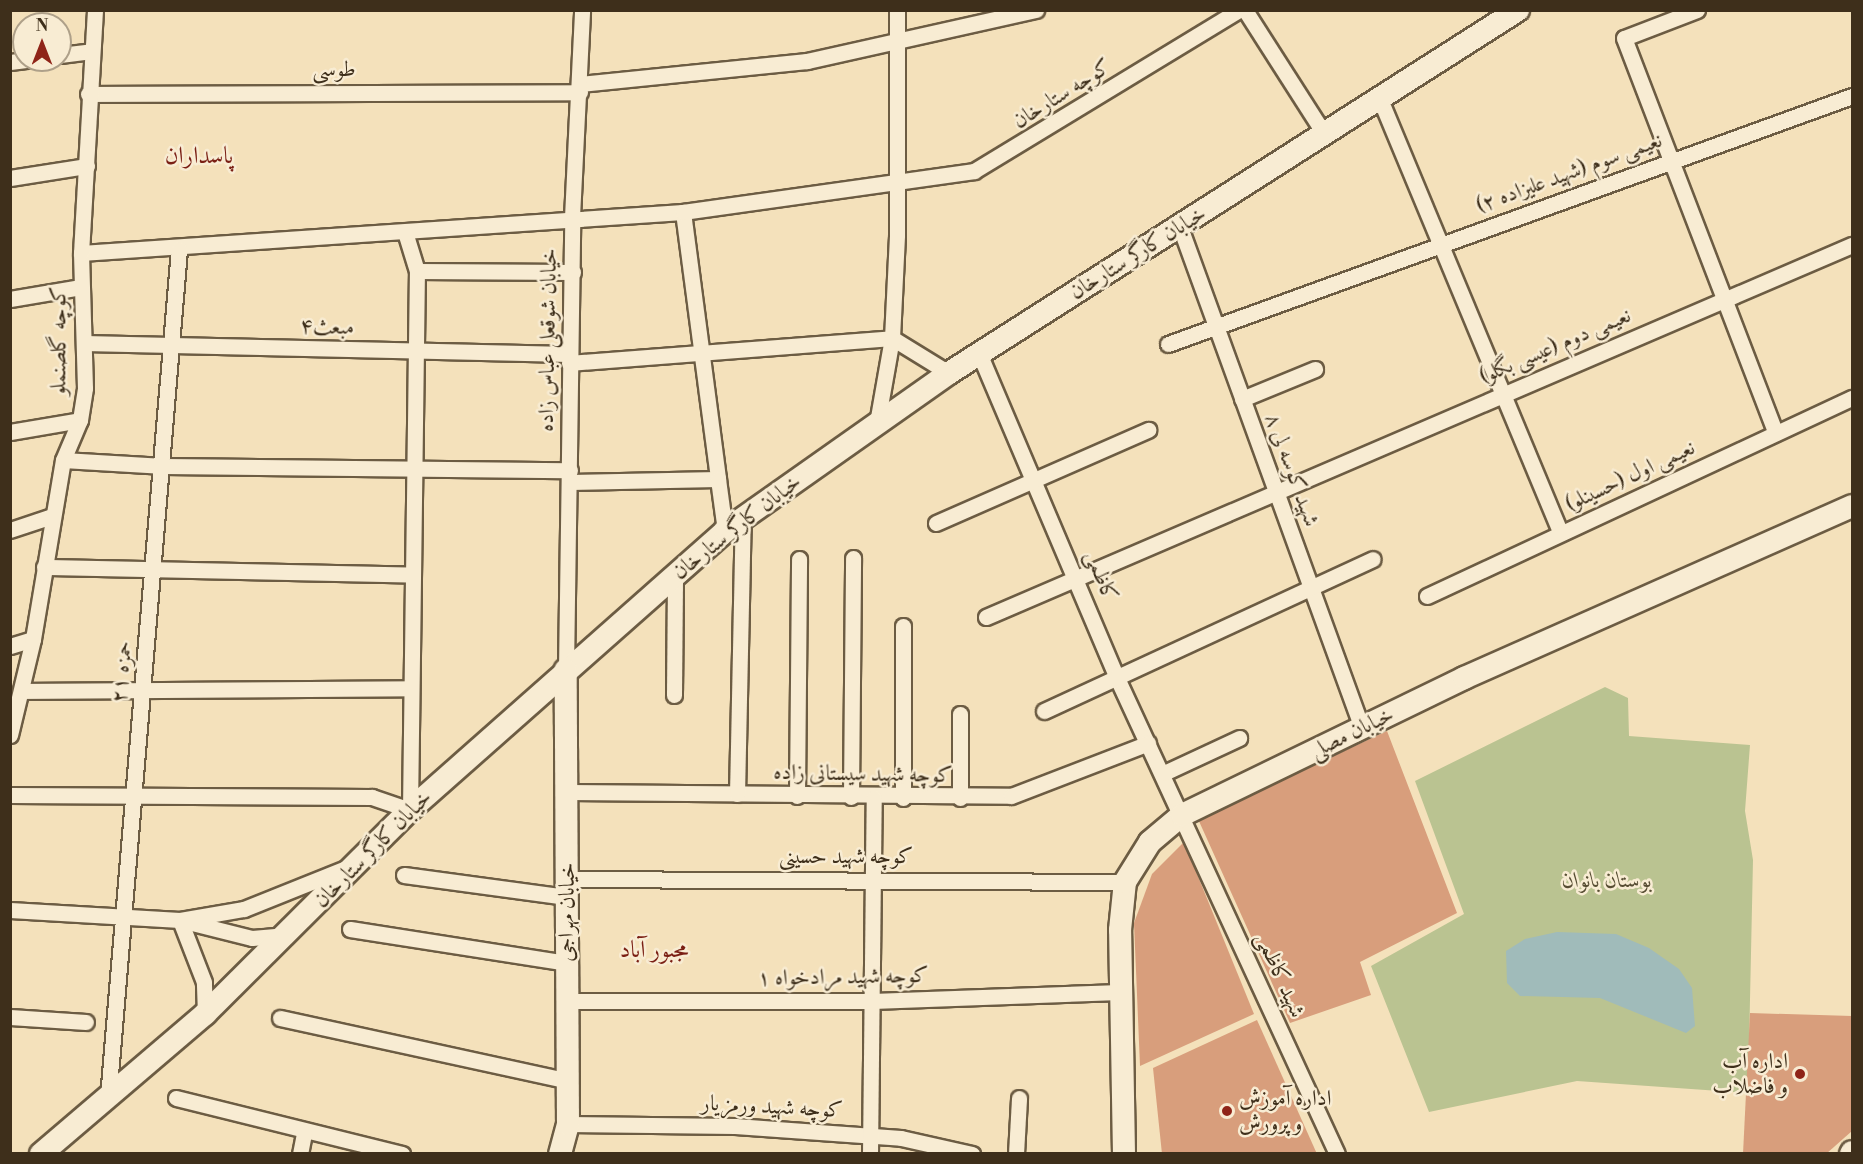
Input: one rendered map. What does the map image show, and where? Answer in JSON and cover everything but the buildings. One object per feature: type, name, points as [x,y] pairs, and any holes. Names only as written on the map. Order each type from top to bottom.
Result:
[{"type":"street","name":"کوچه گلصنملو","points":[[10,735],[23,691],[63,460],[80,420],[84,343],[81,253],[87,166],[88,94],[95,10]]},
{"type":"street","name":"خیابان شوقعلی عباس زاده","points":[[566,670],[572,217],[582,10]]},
{"type":"street","points":[[877,423],[892,338],[897,10]]},
{"type":"street","name":"طوسی","points":[[88,94],[580,88],[807,61],[1036,10]]},
{"type":"street","name":"کوچه ستارخان","points":[[81,253],[179,249],[572,217],[682,212],[974,171],[1239,10]]},
{"type":"street","points":[[1245,10],[1325,135]]},
{"type":"street","name":"خیابان کارگر ستارخان","points":[[41,1154],[205,1014],[360,863],[410,810],[725,531],[949,373],[1325,135],[1380,99],[1492,18],[1518,10]]},
{"type":"street","points":[[1696,10],[1624,39],[1776,433]]},
{"type":"street","points":[[72,54],[92,51]]},
{"type":"street","name":"نعیمی سوم (شهید علیزاده ۲)","points":[[1168,344],[1215,324],[1852,96]]},
{"type":"street","points":[[1380,99],[1561,533]]},
{"type":"street","points":[[10,178],[87,166]]},
{"type":"street","points":[[682,212],[705,353],[725,531]]},
{"type":"street","name":"شهید کوسه لی ۸","points":[[1180,227],[1362,728]]},
{"type":"street","points":[[10,795],[134,798],[372,797],[410,810],[417,271],[405,232]]},
{"type":"street","name":"نعیمی دوم (عیسی بگلو)","points":[[986,617],[1076,574],[1852,245]]},
{"type":"street","name":"حمزه ۲۱","points":[[108,1098],[142,688],[155,570],[174,348],[179,249]]},
{"type":"street","points":[[417,271],[573,272]]},
{"type":"street","points":[[10,299],[81,287]]},
{"type":"street","points":[[892,338],[949,373]]},
{"type":"street","name":"مبعث۴","points":[[84,343],[174,348],[417,351],[569,359],[705,353],[892,338]]},
{"type":"street","name":"کاظمی","points":[[979,354],[1076,574],[1117,678],[1164,772],[1182,815]]},
{"type":"street","points":[[1242,399],[1315,369]]},
{"type":"street","name":"نعیمی اول (حسینلو)","points":[[1427,596],[1852,398]]},
{"type":"street","points":[[10,432],[80,420]]},
{"type":"street","points":[[936,523],[1034,478],[1148,430]]},
{"type":"street","points":[[63,460],[164,466],[416,468],[570,476],[718,479]]},
{"type":"street","name":"خیابان مصلی","points":[[1124,1154],[1120,992],[1125,882],[1150,842],[1182,815],[1362,728],[1852,506]]},
{"type":"street","points":[[10,530],[52,516]]},
{"type":"street","points":[[737,794],[743,518]]},
{"type":"street","points":[[851,797],[853,558]]},
{"type":"street","points":[[797,796],[799,559]]},
{"type":"street","points":[[1044,711],[1310,585],[1374,559]]},
{"type":"street","points":[[44,567],[412,575]]},
{"type":"street","points":[[674,695],[675,575]]},
{"type":"street","points":[[903,626],[903,798]]},
{"type":"street","points":[[10,646],[33,639]]},
{"type":"street","name":"خیابان مهراجی","points":[[560,1154],[568,1124],[566,670]]},
{"type":"street","points":[[23,691],[142,688],[410,688]]},
{"type":"street","points":[[960,714],[960,798]]},
{"type":"street","points":[[1164,772],[1239,738]]},
{"type":"street","name":"کوچه شهید سیستانی زاده","points":[[568,792],[874,798],[1011,796],[1040,788],[1148,742]]},
{"type":"street","points":[[870,1154],[874,798]]},
{"type":"street","name":"شهید کاظمی","points":[[1182,815],[1337,1154]]},
{"type":"street","points":[[10,910],[180,920],[244,909],[360,863]]},
{"type":"street","name":"کوچه شهید حسینی","points":[[404,875],[567,888],[873,879],[1125,882]]},
{"type":"street","points":[[180,920],[252,938],[287,935]]},
{"type":"street","points":[[180,920],[204,982],[205,1014]]},
{"type":"street","points":[[350,930],[566,963]]},
{"type":"street","name":"۱ کوچه شهید مرادخواه","points":[[567,1001],[872,1001],[1120,992]]},
{"type":"street","points":[[10,1017],[86,1022]]},
{"type":"street","points":[[280,1018],[568,1081]]},
{"type":"street","points":[[176,1098],[304,1133],[402,1154]]},
{"type":"street","points":[[1016,1154],[1019,1098]]},
{"type":"street","name":"کوچه شهید ورمزیار","points":[[568,1124],[735,1126],[871,1136],[972,1154]]},
{"type":"street","points":[[300,1154],[304,1133]]},
{"type":"green space","name":"بوستان بانوان","points":[[1605,687],[1628,698],[1629,736],[1750,745],[1745,811],[1753,860],[1748,1093],[1577,1081],[1429,1112],[1371,966],[1464,914],[1415,781]]},
{"type":"water","points":[[1557,932],[1616,934],[1649,948],[1679,969],[1692,988],[1695,1026],[1686,1033],[1600,998],[1520,996],[1507,983],[1506,951],[1525,939]]},
{"type":"place","name":"اداره آب و فاضلاب","points":[[1800,1074]]},
{"type":"place","name":"اداره آموزش و پرورش","points":[[1227,1111]]},
{"type":"district","name":"پاسداران","points":[[199,157]]},
{"type":"district","name":"مجبور آباد","points":[[654,951]]}]
